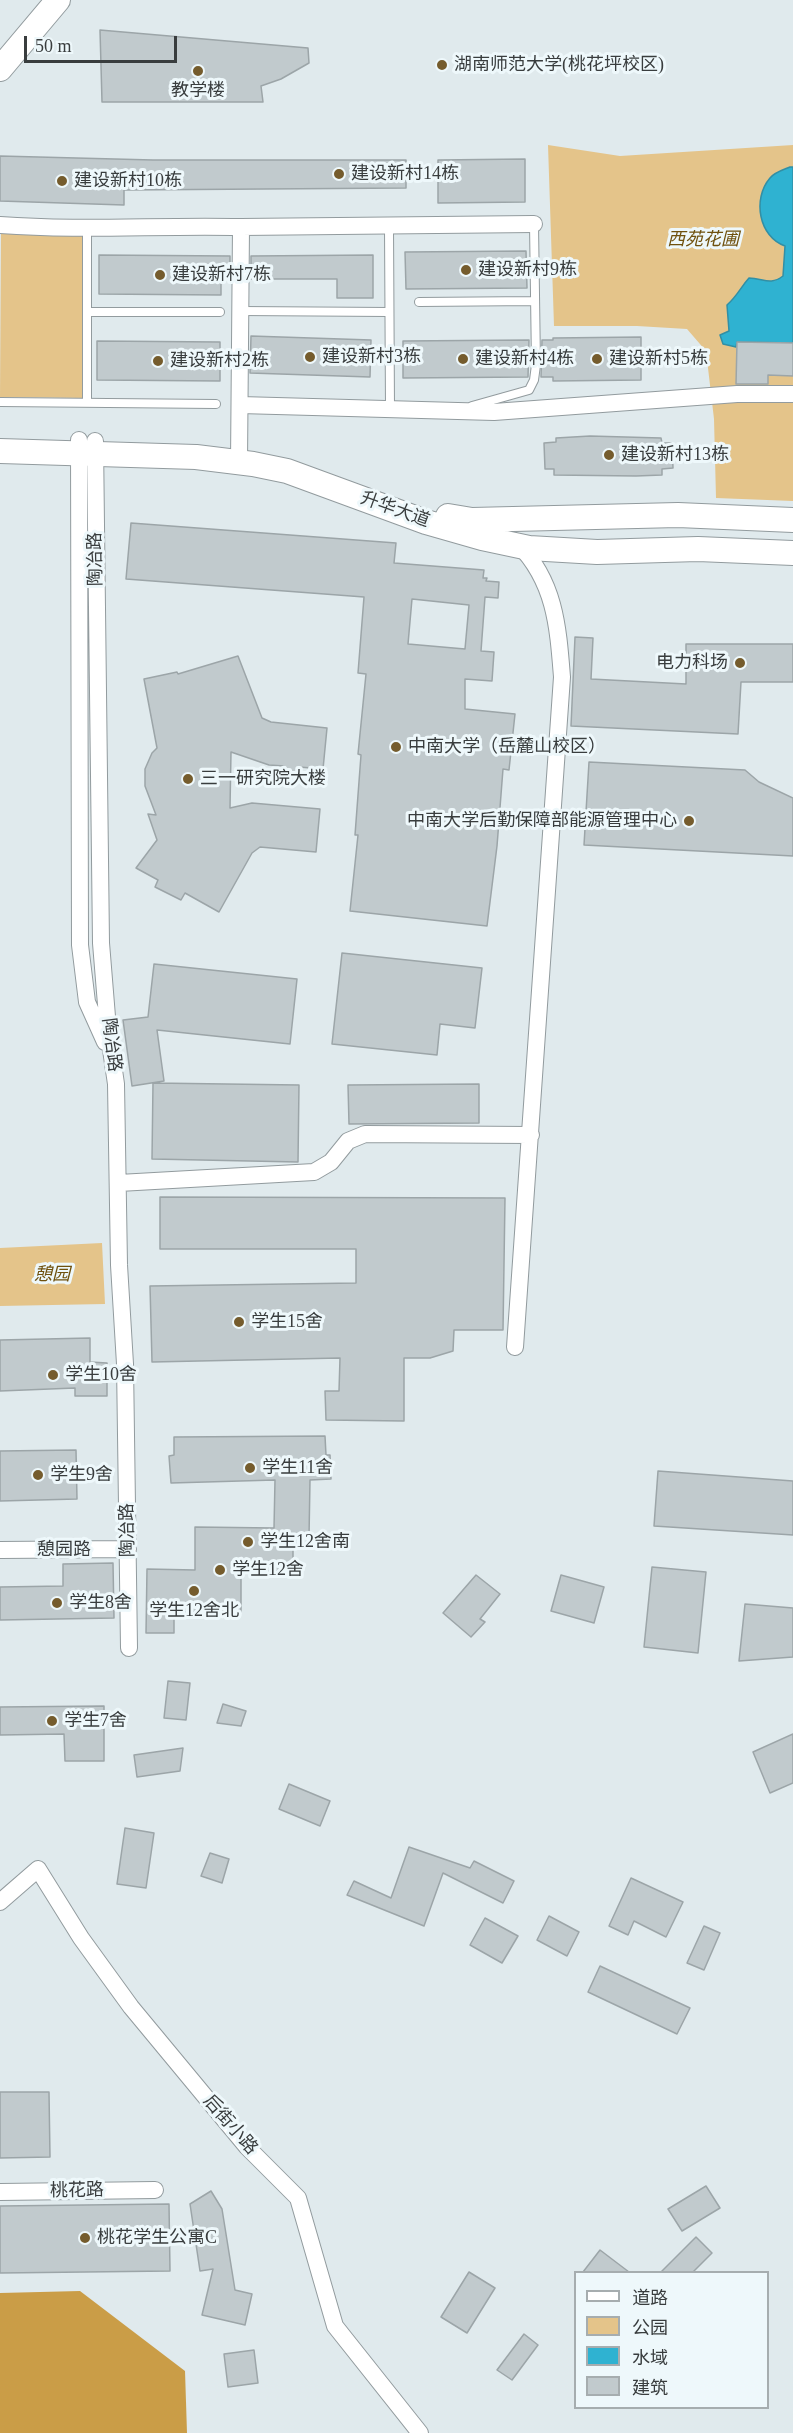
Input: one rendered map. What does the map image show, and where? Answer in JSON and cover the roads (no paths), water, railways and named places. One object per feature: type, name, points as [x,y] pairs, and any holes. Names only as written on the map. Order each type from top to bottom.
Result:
[{"type":"street","points":[[0,69],[58,0]]},
{"type":"street","points":[[0,225],[56,229],[534,224]]},
{"type":"street","points":[[240,455],[241,227]]},
{"type":"street","points":[[240,405],[494,412],[728,395],[793,394]]},
{"type":"street","name":"升华大道","points":[[0,438],[87,447],[272,455],[445,515],[472,520],[678,515],[793,520]]},
{"type":"street","name":"升华大道","points":[[0,451],[87,447]]},
{"type":"street","name":"陶冶路","points":[[87,447],[80,945],[87,1002],[111,1054],[116,1084],[119,1265],[125,1364],[129,1648]]},
{"type":"street","name":"升华大道","points":[[240,455],[426,522],[521,546],[575,552],[698,549],[793,553]]},
{"type":"street","points":[[493,520],[521,546],[536,567],[551,598],[558,624],[562,677],[515,1347]]},
{"type":"street","points":[[119,1183],[314,1172],[331,1162],[348,1141],[365,1134],[531,1135]]},
{"type":"street","name":"憩园路","points":[[0,1550],[128,1549]]},
{"type":"street","name":"后街小路","points":[[0,1902],[38,1869],[81,1938],[131,2007],[247,2147],[298,2198],[334,2326],[420,2433]]},
{"type":"street","name":"桃花路","points":[[0,2192],[155,2190]]},
{"type":"lane","points":[[454,411],[529,390],[534,380],[536,365],[534,224]]},
{"type":"lane","points":[[389,227],[390,409]]},
{"type":"lane","points":[[87,228],[87,403]]},
{"type":"lane","points":[[419,302],[535,301]]},
{"type":"lane","points":[[240,311],[389,312]]},
{"type":"lane","points":[[87,312],[220,312]]},
{"type":"lane","points":[[0,402],[216,404]]},
{"type":"water","points":[[793,167],[793,343],[737,342],[736,347],[723,344],[720,335],[729,331],[727,305],[749,278],[774,281],[783,276],[785,246],[769,235],[764,226],[760,206],[764,187],[770,178]]},
{"type":"place","name":"湖南师范大学(桃花坪校区)","points":[[442,65]]},
{"type":"place","name":"教学楼","points":[[198,71]]},
{"type":"place","name":"建设新村14栋","points":[[339,174]]},
{"type":"place","name":"建设新村10栋","points":[[62,181]]},
{"type":"place","name":"建设新村9栋","points":[[466,270]]},
{"type":"place","name":"建设新村7栋","points":[[160,275]]},
{"type":"place","name":"建设新村3栋","points":[[310,357]]},
{"type":"place","name":"建设新村4栋","points":[[463,359]]},
{"type":"place","name":"建设新村5栋","points":[[597,359]]},
{"type":"place","name":"建设新村2栋","points":[[158,361]]},
{"type":"place","name":"建设新村13栋","points":[[609,455]]},
{"type":"place","name":"电力科场","points":[[740,663]]},
{"type":"place","name":"中南大学（岳麓山校区）","points":[[396,747]]},
{"type":"place","name":"三一研究院大楼","points":[[188,779]]},
{"type":"place","name":"中南大学后勤保障部能源管理中心","points":[[689,821]]},
{"type":"place","name":"学生15舍","points":[[239,1322]]},
{"type":"place","name":"学生10舍","points":[[53,1375]]},
{"type":"place","name":"学生11舍","points":[[250,1468]]},
{"type":"place","name":"学生9舍","points":[[38,1475]]},
{"type":"place","name":"学生12舍南","points":[[248,1542]]},
{"type":"place","name":"学生12舍","points":[[220,1570]]},
{"type":"place","name":"学生12舍北","points":[[194,1591]]},
{"type":"place","name":"学生8舍","points":[[57,1603]]},
{"type":"place","name":"学生7舍","points":[[52,1721]]},
{"type":"place","name":"桃花学生公寓C","points":[[85,2238]]},
{"type":"park label","name":"西苑花圃","points":[[703,240]]},
{"type":"park label","name":"憩园","points":[[52,1275]]}]
